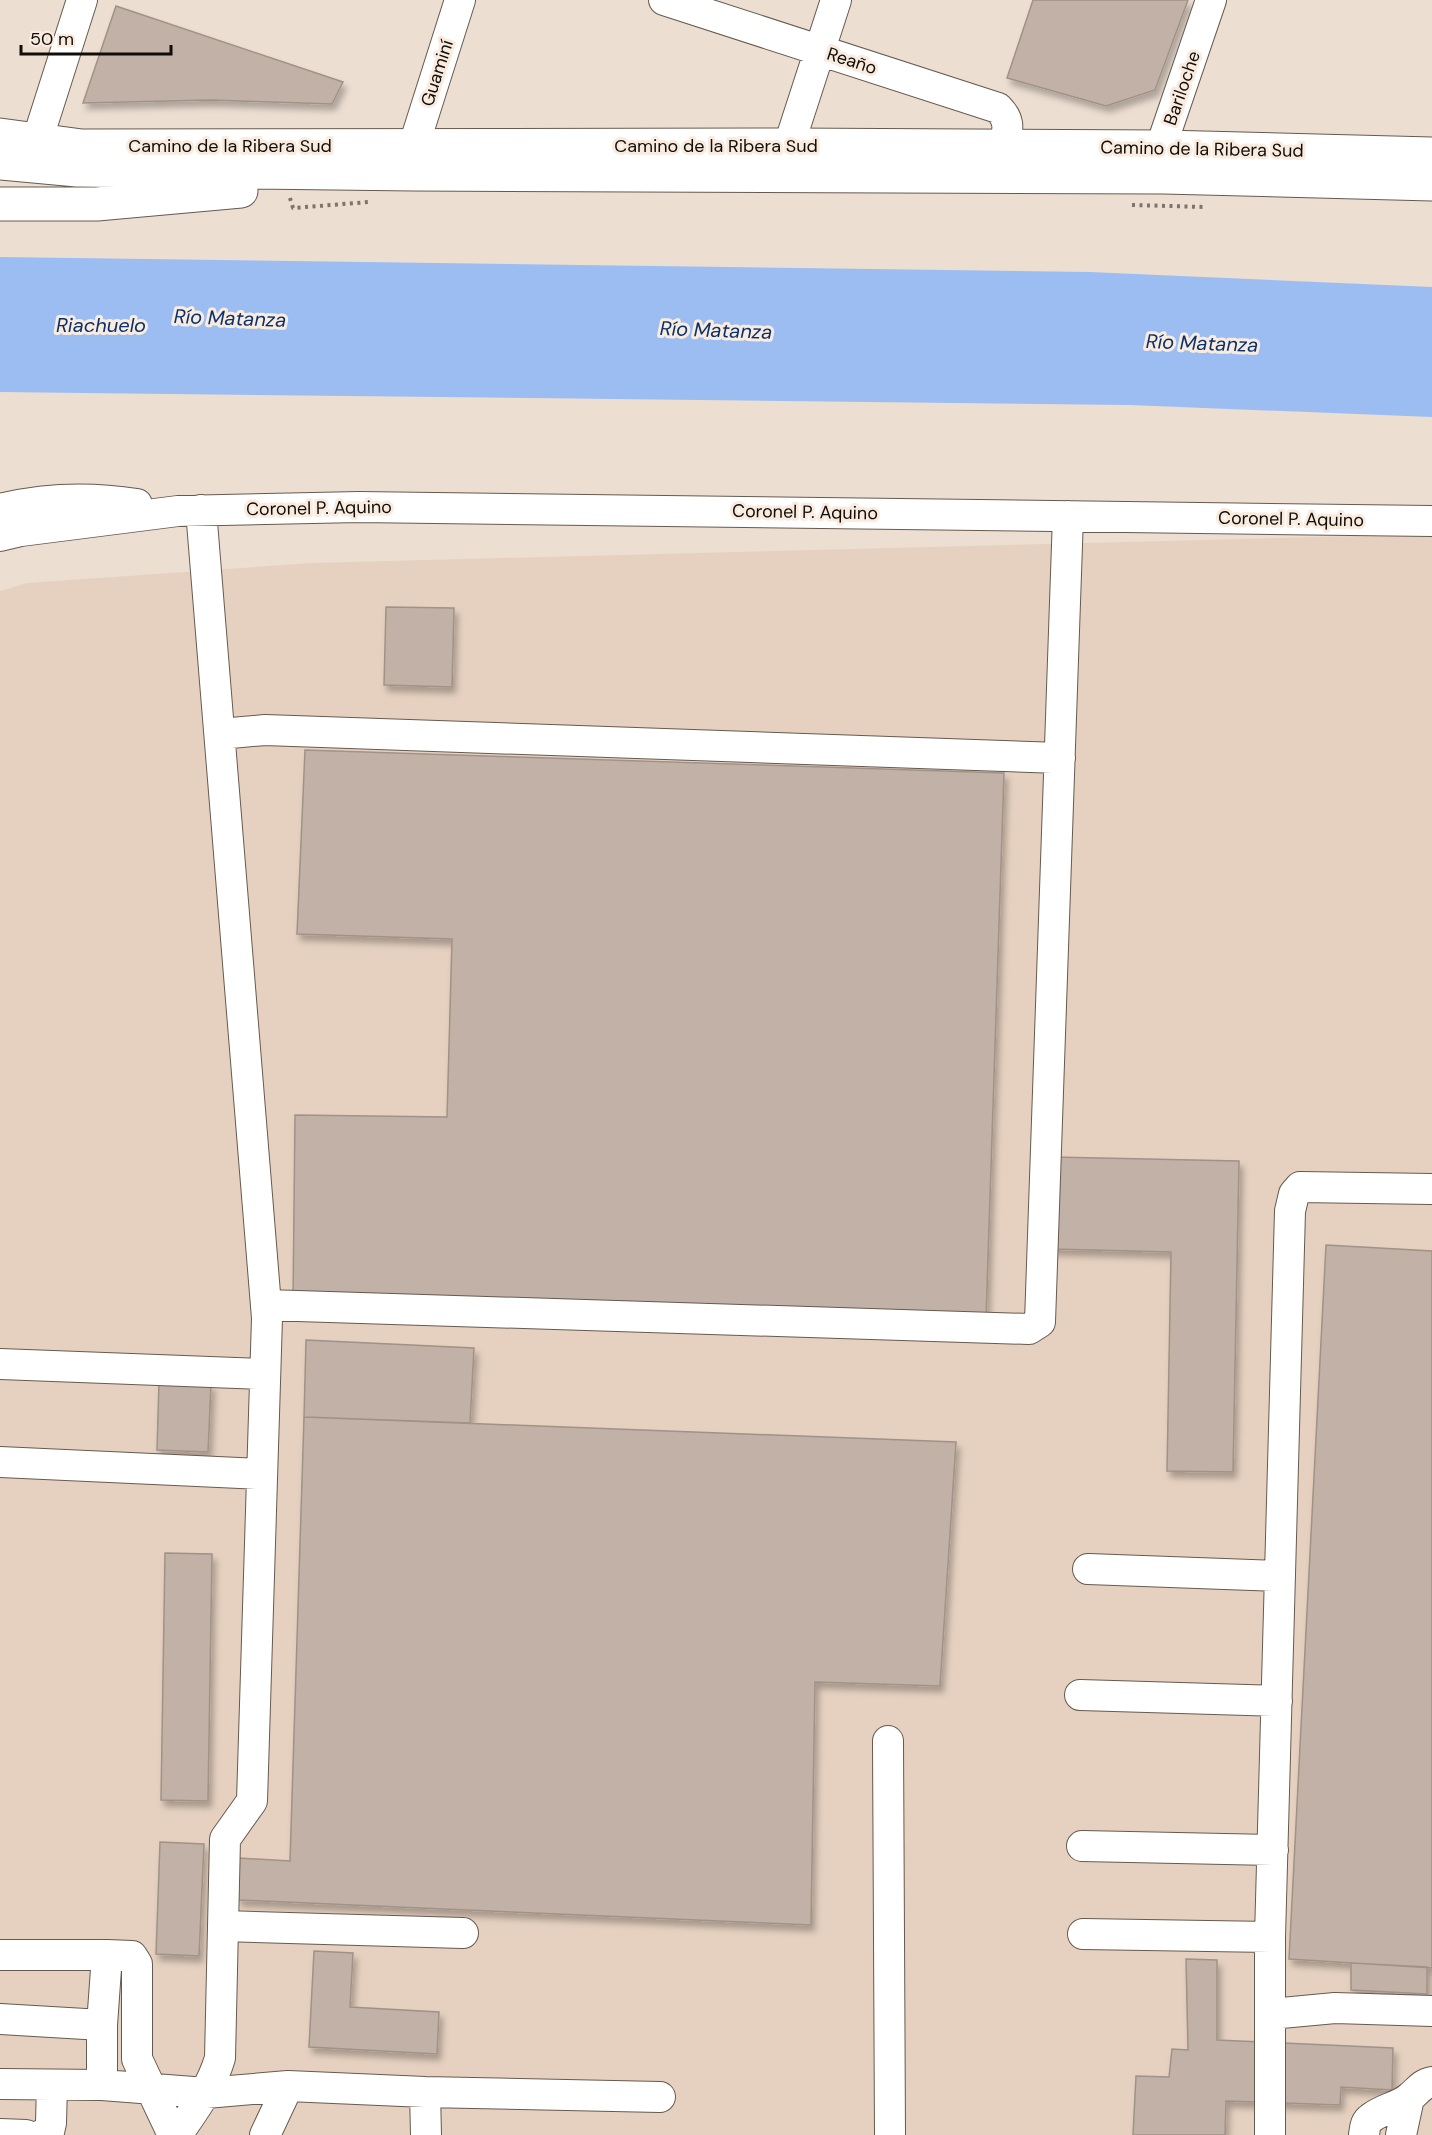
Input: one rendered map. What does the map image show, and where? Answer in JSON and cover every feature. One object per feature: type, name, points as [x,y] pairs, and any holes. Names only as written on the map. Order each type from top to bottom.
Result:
[{"type":"main road","name":"Camino de la Ribera Sud","points":[[0,135],[22,157],[77,170],[414,160],[789,145],[1004,148],[1432,184]]},
{"type":"main road","name":"Camino de la Ribera Sud","points":[[414,160],[1164,162],[1432,154]]},
{"type":"main road","points":[[0,204],[97,204],[414,160]]},
{"type":"street","points":[[22,157],[82,0]]},
{"type":"street","name":"Guaminí","points":[[414,160],[460,0]]},
{"type":"street","name":"Reaño","points":[[664,0],[998,108],[1006,116],[1008,126],[1004,148]]},
{"type":"street","points":[[789,145],[836,0]]},
{"type":"street","name":"Bariloche","points":[[1164,162],[1166,135],[1211,0]]},
{"type":"street","name":"Coronel P. Aquino","points":[[0,509],[20,504],[59,500],[102,500],[190,511]]},
{"type":"street","name":"Coronel P. Aquino","points":[[0,536],[21,531],[190,511],[359,507],[1432,520]]},
{"type":"street","points":[[177,2135],[206,2093],[220,2058],[225,1839],[252,1801],[266,1305],[220,734],[190,511]]},
{"type":"street","points":[[266,1305],[1029,1329],[1040,1322],[1068,516]]},
{"type":"street","points":[[220,734],[265,730],[1060,758]]},
{"type":"street","points":[[1270,2135],[1270,1937],[1290,1211],[1294,1194],[1300,1187],[1432,1190]]},
{"type":"street","points":[[0,1364],[265,1374]]},
{"type":"street","points":[[0,1462],[262,1474]]},
{"type":"street","points":[[1088,1569],[1280,1576]]},
{"type":"street","points":[[1080,1695],[1277,1701]]},
{"type":"street","points":[[888,1741],[890,2135]]},
{"type":"street","points":[[1082,1846],[1273,1850]]},
{"type":"street","points":[[223,1926],[463,1933]]},
{"type":"street","points":[[1083,1934],[1270,1937]]},
{"type":"street","points":[[0,1955],[132,1956],[137,1964],[137,2059],[172,2135]]},
{"type":"street","points":[[102,2085],[102,2025],[107,1955]]},
{"type":"street","points":[[1270,2014],[1335,2008],[1432,2012]]},
{"type":"street","points":[[0,2019],[102,2025]]},
{"type":"street","points":[[0,2084],[102,2085],[206,2093],[288,2086],[425,2092],[660,2097]]},
{"type":"street","points":[[41,2135],[49,2132],[51,2123],[52,2085]]},
{"type":"street","points":[[265,2135],[288,2086]]},
{"type":"street","points":[[1364,2135],[1365,2125],[1370,2118],[1420,2090]]},
{"type":"street","points":[[1401,2135],[1420,2090]]},
{"type":"street","points":[[425,2092],[426,2135]]},
{"type":"street","points":[[0,2134],[26,2135]]},
{"type":"shaded area","points":[[1432,534],[1432,2135],[0,2135],[0,591],[27,583],[312,563]]},
{"type":"water","name":"Riachuelo","points":[[0,257],[1090,272],[1432,287],[1432,417],[1130,405],[0,392]]},
{"type":"building","points":[[1033,0],[1188,0],[1155,90],[1106,106],[1007,78]]},
{"type":"building","points":[[116,6],[343,82],[332,104],[210,100],[83,103]]},
{"type":"building","points":[[386,607],[454,608],[452,687],[384,685]]},
{"type":"building","points":[[305,750],[1004,773],[986,1319],[293,1302],[295,1115],[447,1117],[452,939],[297,934]]},
{"type":"building","points":[[1053,1157],[1239,1161],[1233,1472],[1167,1471],[1171,1252],[1051,1249]]},
{"type":"building","points":[[1326,1245],[1432,1251],[1432,1968],[1289,1959]]},
{"type":"building","points":[[306,1340],[474,1348],[470,1423],[304,1417]]},
{"type":"building","points":[[159,1382],[211,1384],[208,1452],[157,1450]]},
{"type":"building","points":[[304,1417],[956,1442],[940,1686],[815,1682],[811,1925],[238,1900],[239,1858],[290,1861]]},
{"type":"building","points":[[165,1553],[212,1554],[208,1801],[161,1800]]},
{"type":"building","points":[[160,1842],[204,1844],[199,1956],[156,1954]]},
{"type":"building","points":[[314,1951],[353,1953],[350,2007],[439,2012],[437,2054],[309,2047]]},
{"type":"building","points":[[1186,1959],[1217,1960],[1217,2040],[1393,2048],[1392,2090],[1341,2087],[1340,2105],[1226,2101],[1225,2135],[1133,2135],[1136,2076],[1169,2077],[1172,2049],[1188,2050]]},
{"type":"building","points":[[1351,1963],[1427,1967],[1427,1994],[1351,1990]]},
{"type":"water label","name":"Río Matanza","points":[[230,318]]},
{"type":"water label","name":"Río Matanza","points":[[716,330]]},
{"type":"water label","name":"Río Matanza","points":[[1202,343]]}]
